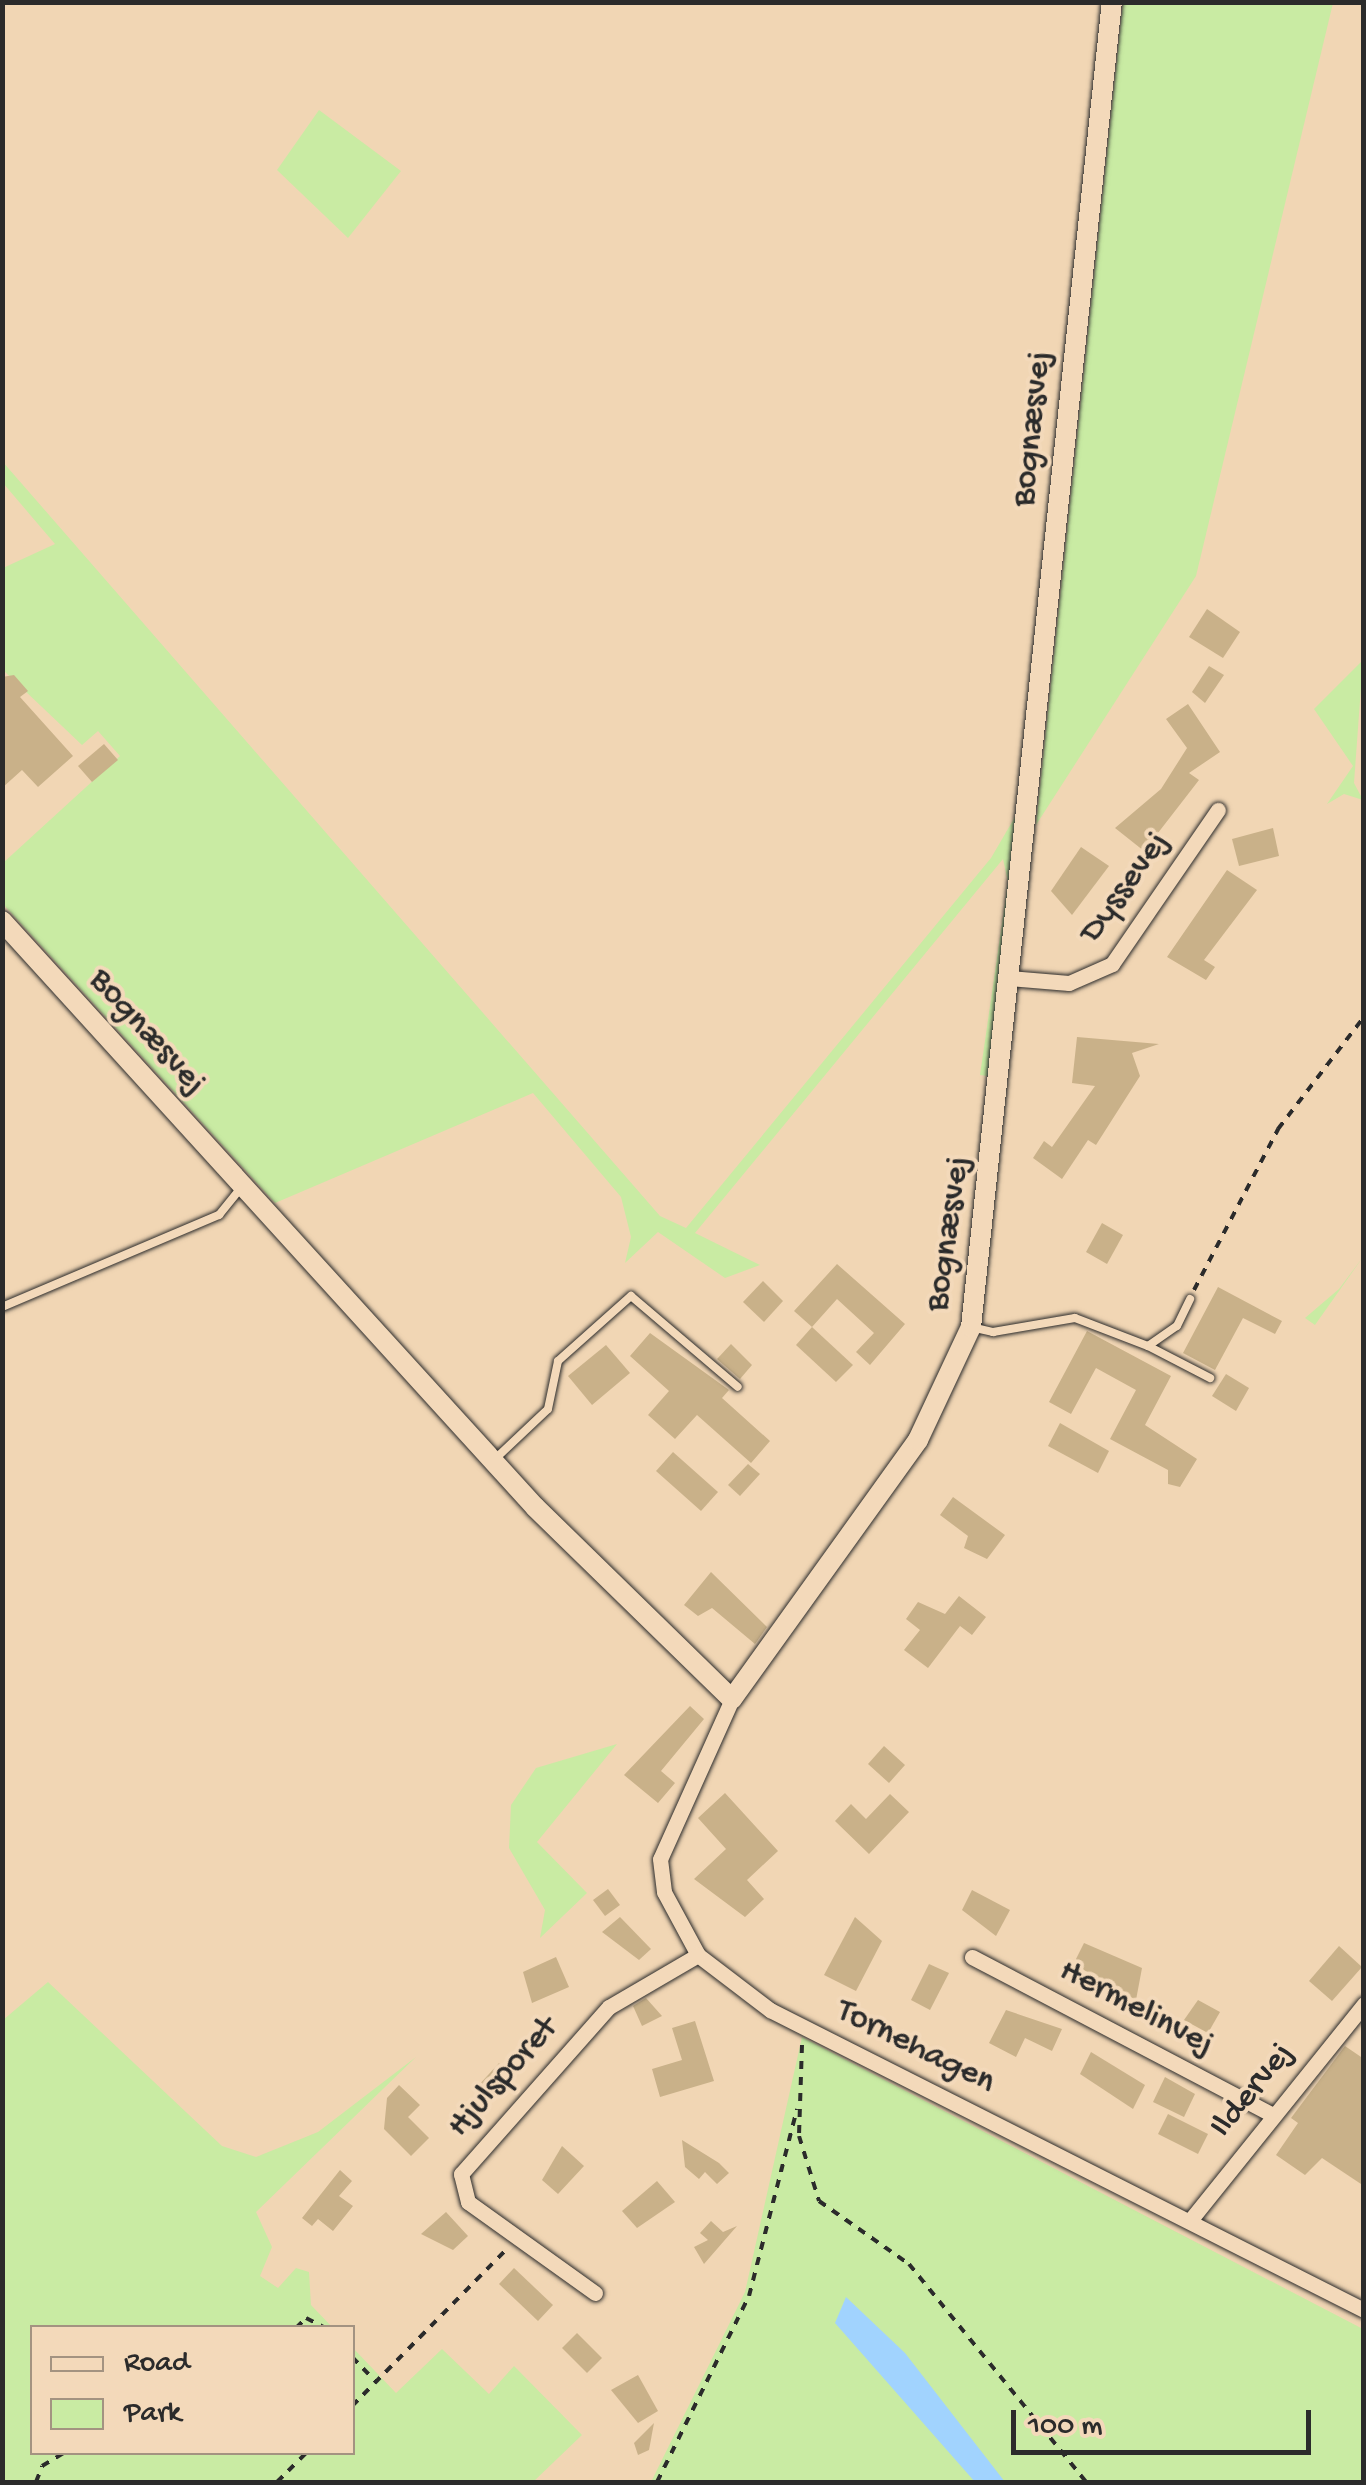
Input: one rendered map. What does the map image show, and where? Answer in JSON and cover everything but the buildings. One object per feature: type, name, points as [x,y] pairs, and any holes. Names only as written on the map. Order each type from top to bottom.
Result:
[{"type":"street","name":"Bognæsvej","points":[[2,921],[493,1461],[732,1699],[918,1440],[971,1326],[1112,2]]},
{"type":"street","name":"Dyssevej","points":[[1009,978],[1068,983],[1112,964],[1218,810]]},
{"type":"street","name":"Tornehagen","points":[[732,1699],[660,1859],[664,1892],[698,1956],[734,1989],[802,2026],[1192,2218],[1364,2310]]},
{"type":"street","name":"Hjulsporet","points":[[595,2293],[468,2202],[463,2167],[608,2006],[698,1956]]},
{"type":"street","name":"Hermelinvej","points":[[972,1957],[1272,2114]]},
{"type":"street","name":"Ildervej","points":[[1192,2218],[1364,2004]]},
{"type":"lane","points":[[2,1306],[219,1215],[241,1188]]},
{"type":"lane","points":[[493,1461],[548,1409],[558,1361],[631,1296],[738,1387]]},
{"type":"lane","points":[[1148,1346],[1177,1326],[1190,1298]]},
{"type":"lane","points":[[971,1326],[993,1332],[1075,1318],[1148,1346],[1210,1378]]},
{"type":"path","points":[[1190,1298],[1278,1128],[1364,1017]]},
{"type":"path","points":[[802,2026],[799,2136],[819,2201],[909,2264],[1086,2482]]},
{"type":"path","points":[[657,2482],[749,2296],[800,2100]]},
{"type":"path","points":[[355,2403],[517,2239]]},
{"type":"path","points":[[299,2325],[306,2318],[320,2325]]},
{"type":"path","points":[[355,2359],[376,2382]]},
{"type":"path","points":[[36,2482],[42,2466],[60,2455]]},
{"type":"path","points":[[277,2482],[304,2455]]},
{"type":"green space","points":[[1123,3],[1333,3],[1196,576],[1036,825]]},
{"type":"green space","points":[[319,110],[401,171],[348,238],[277,170]]},
{"type":"green space","points":[[2,461],[660,1216],[686,1228],[991,858],[1019,810],[994,1077],[980,1075],[1008,882],[1003,859],[695,1233],[760,1265],[725,1278],[658,1232],[625,1263],[631,1237],[621,1197],[533,1093],[275,1203],[3,904],[3,863],[120,756],[98,731],[82,745],[3,670],[3,568],[55,544],[3,483]]},
{"type":"green space","points":[[1363,660],[1354,783],[1363,800],[1344,794],[1327,804],[1353,766],[1314,709]]},
{"type":"green space","points":[[1363,1257],[1315,1325],[1305,1318],[1339,1289]]},
{"type":"green space","points":[[617,1744],[537,1842],[587,1893],[540,1938],[545,1910],[509,1848],[511,1805],[536,1768]]},
{"type":"green space","points":[[48,1982],[222,2146],[256,2157],[318,2132],[416,2057],[256,2212],[272,2247],[260,2276],[278,2288],[296,2268],[309,2272],[311,2305],[330,2325],[30,2325],[30,2455],[355,2455],[355,2350],[396,2393],[442,2349],[489,2394],[514,2366],[582,2435],[533,2482],[3,2482],[3,2020]]},
{"type":"green space","points":[[802,2037],[1363,2329],[1363,2482],[651,2482],[745,2292]]},
{"type":"water","points":[[846,2297],[905,2353],[1005,2482],[975,2482],[835,2323]]}]
